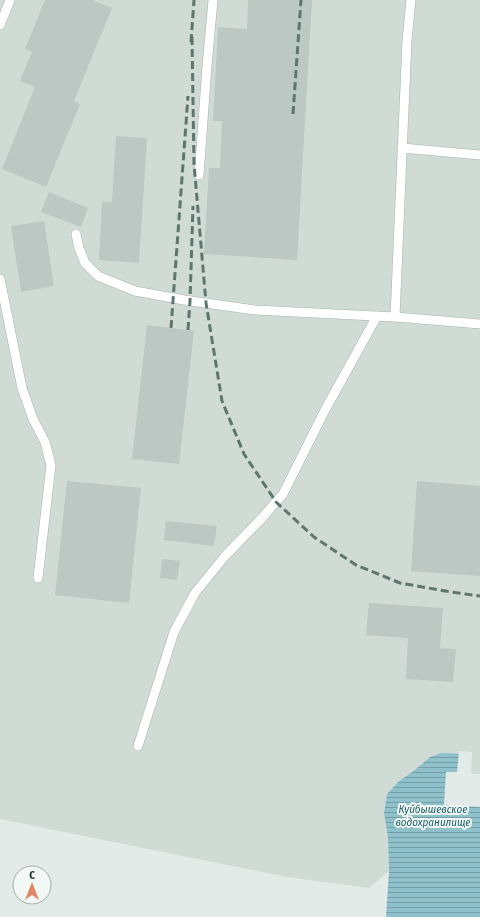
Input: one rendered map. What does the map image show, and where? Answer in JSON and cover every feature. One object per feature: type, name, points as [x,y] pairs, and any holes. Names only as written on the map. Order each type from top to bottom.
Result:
[{"type":"lane","points":[[0,25],[10,0]]},
{"type":"lane","points":[[199,175],[207,66],[214,0]]},
{"type":"lane","points":[[395,317],[407,40],[411,0]]},
{"type":"lane","points":[[402,148],[480,155]]},
{"type":"lane","points":[[76,234],[79,248],[85,263],[98,276],[135,291],[184,300],[255,310],[395,317],[480,324]]},
{"type":"lane","points":[[0,282],[22,388],[33,419],[45,442],[51,466],[38,578]]},
{"type":"lane","points":[[138,746],[174,632],[195,593],[225,556],[283,494],[325,410],[377,316]]},
{"type":"shaded area","points":[[0,0],[480,0],[480,774],[470,773],[430,757],[398,782],[387,794],[384,812],[388,838],[389,871],[369,888],[287,877],[0,819]]},
{"type":"water","name":"Куйбышевское водохранилище","points":[[441,753],[471,754],[471,773],[480,774],[480,917],[386,917],[389,871],[388,838],[384,813],[387,794],[398,782],[430,757]]},
{"type":"pier","points":[[459,751],[472,752],[471,773],[480,774],[480,807],[444,805],[446,772],[457,772]]},
{"type":"building","points":[[45,0],[94,0],[112,8],[74,101],[80,104],[46,187],[2,169],[35,87],[20,81],[32,52],[25,49]]},
{"type":"building","points":[[248,0],[312,0],[297,260],[204,254],[209,168],[220,168],[222,121],[213,121],[218,27],[247,29]]},
{"type":"building","points":[[116,136],[147,138],[139,263],[99,260],[102,202],[112,202]]},
{"type":"building","points":[[49,192],[88,208],[81,227],[41,212]]},
{"type":"building","points":[[44,221],[54,286],[21,292],[11,226]]},
{"type":"building","points":[[147,325],[194,331],[179,464],[132,459]]},
{"type":"building","points":[[67,481],[141,488],[129,603],[55,595]]},
{"type":"building","points":[[417,481],[480,486],[480,576],[411,571]]},
{"type":"building","points":[[166,521],[217,526],[214,546],[164,540]]},
{"type":"building","points":[[162,559],[180,561],[177,580],[160,578]]},
{"type":"building","points":[[369,603],[443,608],[440,648],[456,649],[453,682],[406,679],[408,638],[366,635]]},
{"type":"railway","points":[[191,42],[194,0]]},
{"type":"railway","points":[[293,114],[301,0]]},
{"type":"railway","points":[[192,37],[194,164],[206,303],[222,401],[244,454],[276,502],[314,537],[356,565],[400,583],[480,596]]},
{"type":"railway","points":[[171,328],[188,96]]},
{"type":"railway","points":[[188,330],[193,206]]}]
